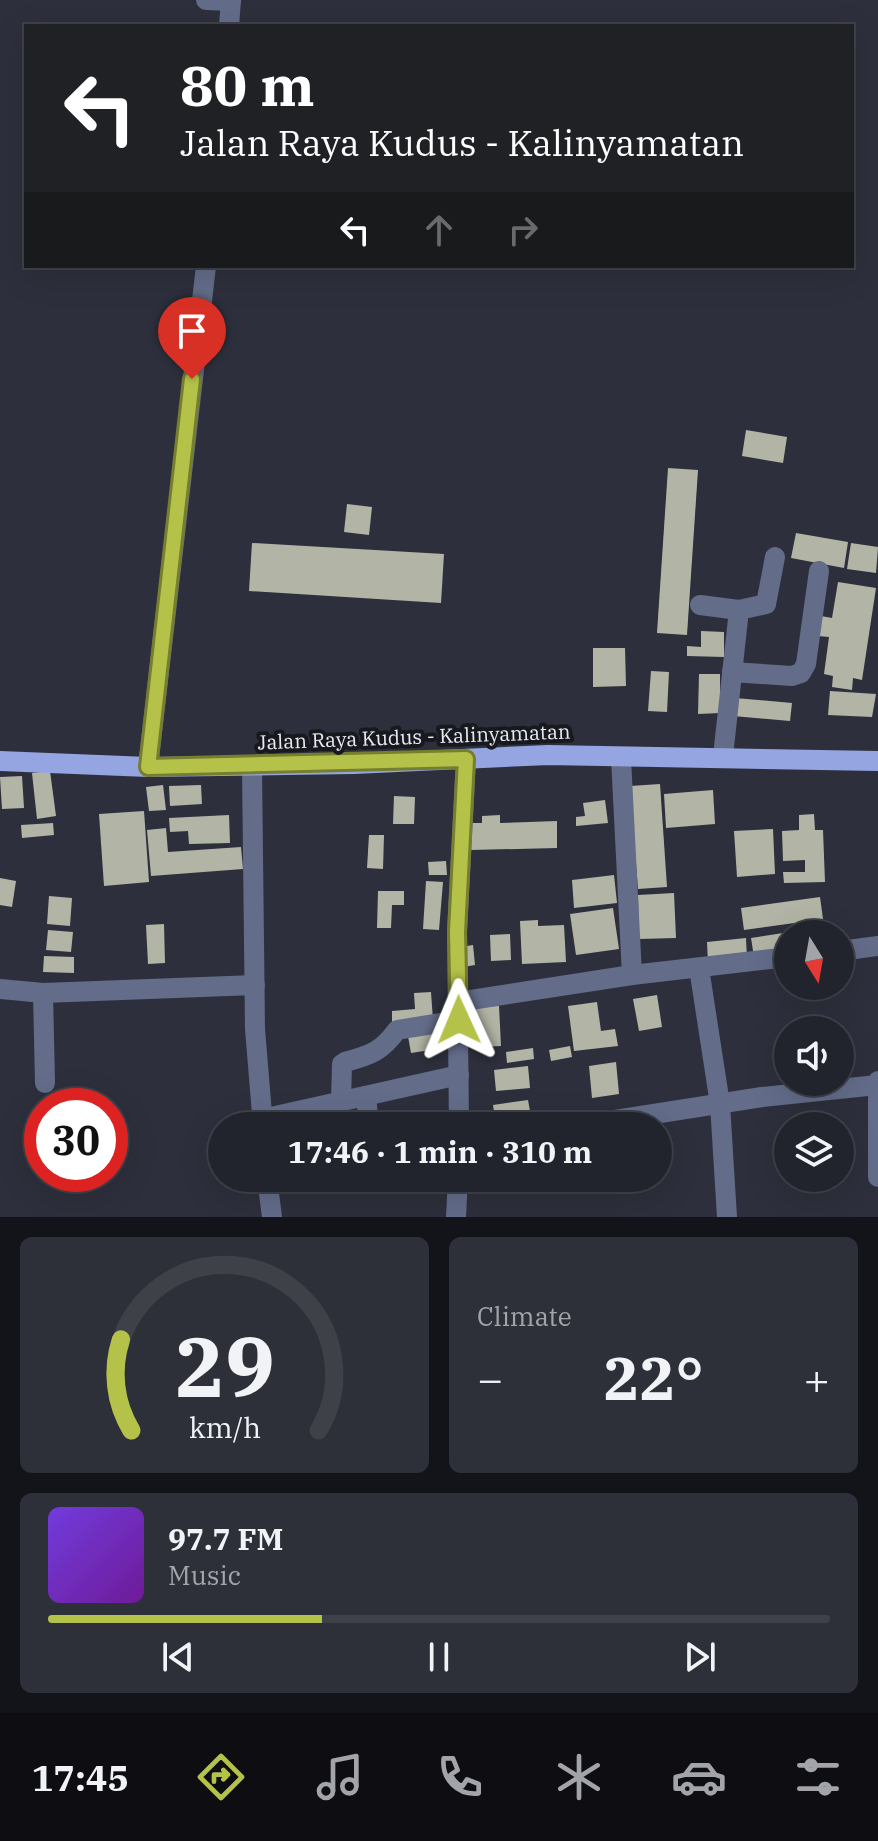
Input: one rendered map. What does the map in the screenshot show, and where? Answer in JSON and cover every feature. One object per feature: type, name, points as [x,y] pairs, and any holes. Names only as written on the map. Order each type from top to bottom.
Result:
[{"type":"main road","name":"Jalan Raya Kudus - Kalinyamatan","points":[[0,761],[148,767],[252,767],[548,755],[878,761]]},
{"type":"street","points":[[206,0],[231,1],[229,24]]},
{"type":"street","points":[[148,767],[206,268]]},
{"type":"street","points":[[700,605],[739,610],[766,604],[775,557]]},
{"type":"street","points":[[732,672],[792,676],[801,673],[806,664],[819,571]]},
{"type":"street","points":[[723,756],[739,610]]},
{"type":"street","points":[[621,758],[632,975]]},
{"type":"street","points":[[459,1112],[457,932],[466,759]]},
{"type":"street","points":[[252,767],[255,985],[261,1112]]},
{"type":"street","points":[[854,949],[878,946]]},
{"type":"street","points":[[341,1101],[342,1064],[373,1055],[388,1046],[397,1030],[458,1011],[632,975],[774,959]]},
{"type":"street","points":[[699,968],[720,1104],[727,1217]]},
{"type":"street","points":[[0,989],[43,993],[255,985]]},
{"type":"street","points":[[43,993],[45,1083]]},
{"type":"street","points":[[300,1112],[459,1075]]},
{"type":"street","points":[[668,1112],[878,1083],[878,1177]]},
{"type":"street","points":[[366,1096],[368,1112]]},
{"type":"street","points":[[269,1192],[272,1217]]},
{"type":"street","points":[[456,1217],[457,1192]]},
{"type":"building","points":[[746,430],[787,437],[783,463],[742,456]]},
{"type":"building","points":[[668,468],[698,470],[687,635],[657,633]]},
{"type":"building","points":[[347,504],[372,507],[369,535],[344,532]]},
{"type":"building","points":[[796,533],[848,542],[844,568],[791,558]]},
{"type":"building","points":[[252,543],[444,554],[441,603],[249,591]]},
{"type":"building","points":[[851,543],[878,547],[876,573],[847,569]]},
{"type":"building","points":[[838,582],[876,588],[862,680],[853,678],[852,690],[832,687],[833,676],[824,674],[829,637],[818,636],[821,616],[832,618]]},
{"type":"building","points":[[701,631],[724,632],[724,657],[687,656],[687,646],[701,647]]},
{"type":"building","points":[[593,648],[625,648],[626,686],[593,687]]},
{"type":"building","points":[[651,671],[669,672],[667,712],[648,711]]},
{"type":"building","points":[[699,674],[720,674],[720,713],[698,714]]},
{"type":"building","points":[[830,691],[876,694],[872,717],[828,715]]},
{"type":"building","points":[[735,698],[792,703],[790,721],[733,716]]},
{"type":"building","points":[[50,771],[56,816],[37,819],[32,773]]},
{"type":"building","points":[[22,776],[24,808],[2,809],[0,777]]},
{"type":"building","points":[[660,784],[667,887],[638,889],[630,786]]},
{"type":"building","points":[[163,785],[166,810],[149,811],[146,787]]},
{"type":"building","points":[[201,785],[202,804],[170,806],[169,786]]},
{"type":"building","points":[[713,790],[715,824],[666,828],[664,794]]},
{"type":"building","points":[[394,796],[415,797],[414,824],[393,824]]},
{"type":"building","points":[[605,800],[608,823],[576,826],[576,817],[585,816],[583,803]]},
{"type":"building","points":[[144,811],[149,882],[104,886],[99,814]]},
{"type":"building","points":[[814,814],[815,830],[823,830],[825,882],[784,883],[783,872],[805,872],[805,860],[783,861],[782,831],[799,830],[799,815]]},
{"type":"building","points":[[229,815],[230,843],[189,844],[188,831],[170,832],[169,818]]},
{"type":"building","points":[[500,815],[500,823],[557,821],[557,848],[470,850],[469,823],[482,823],[482,816]]},
{"type":"building","points":[[53,823],[54,835],[22,838],[21,825]]},
{"type":"building","points":[[166,828],[168,852],[241,847],[243,869],[151,876],[147,830]]},
{"type":"building","points":[[773,829],[775,874],[737,877],[734,831]]},
{"type":"building","points":[[369,835],[384,835],[383,869],[367,868]]},
{"type":"building","points":[[446,861],[447,875],[429,875],[428,862]]},
{"type":"building","points":[[614,875],[617,903],[574,908],[572,880]]},
{"type":"building","points":[[0,878],[16,881],[12,907],[0,905]]},
{"type":"building","points":[[426,881],[443,882],[439,930],[423,929]]},
{"type":"building","points":[[378,891],[404,891],[404,905],[392,905],[391,928],[377,928]]},
{"type":"building","points":[[674,893],[676,938],[639,939],[638,895]]},
{"type":"building","points":[[49,896],[72,898],[70,926],[47,924]]},
{"type":"building","points":[[820,897],[823,919],[774,920],[774,926],[744,930],[741,908]]},
{"type":"building","points":[[613,908],[619,949],[576,955],[570,914]]},
{"type":"building","points":[[538,920],[538,926],[564,925],[566,962],[522,964],[520,921]]},
{"type":"building","points":[[164,924],[165,963],[148,964],[146,925]]},
{"type":"building","points":[[48,930],[73,932],[71,952],[46,950]]},
{"type":"building","points":[[510,934],[511,960],[491,961],[490,935]]},
{"type":"building","points":[[774,934],[774,954],[754,957],[751,938]]},
{"type":"building","points":[[746,938],[747,960],[708,963],[707,942]]},
{"type":"building","points":[[473,945],[475,965],[463,967],[461,947]]},
{"type":"building","points":[[44,956],[74,957],[74,973],[43,972]]},
{"type":"building","points":[[431,992],[433,1020],[392,1022],[392,1011],[415,1009],[414,993]]},
{"type":"building","points":[[657,995],[662,1027],[639,1031],[633,999]]},
{"type":"building","points":[[597,1002],[601,1031],[615,1029],[618,1046],[574,1051],[568,1006]]},
{"type":"building","points":[[499,1006],[501,1046],[481,1047],[480,1020],[464,1021],[463,1007]]},
{"type":"building","points":[[441,1031],[444,1048],[411,1053],[408,1036]]},
{"type":"building","points":[[570,1046],[572,1057],[551,1061],[549,1050]]},
{"type":"building","points":[[533,1048],[534,1059],[507,1063],[506,1052]]},
{"type":"building","points":[[616,1062],[619,1094],[592,1098],[589,1066]]},
{"type":"building","points":[[528,1066],[530,1088],[496,1091],[494,1070]]},
{"type":"building","points":[[528,1100],[530,1111],[538,1112],[494,1112],[493,1105]]},
{"type":"route","points":[[192,379],[148,767],[466,759],[465,829],[457,932],[459,1020]]}]
